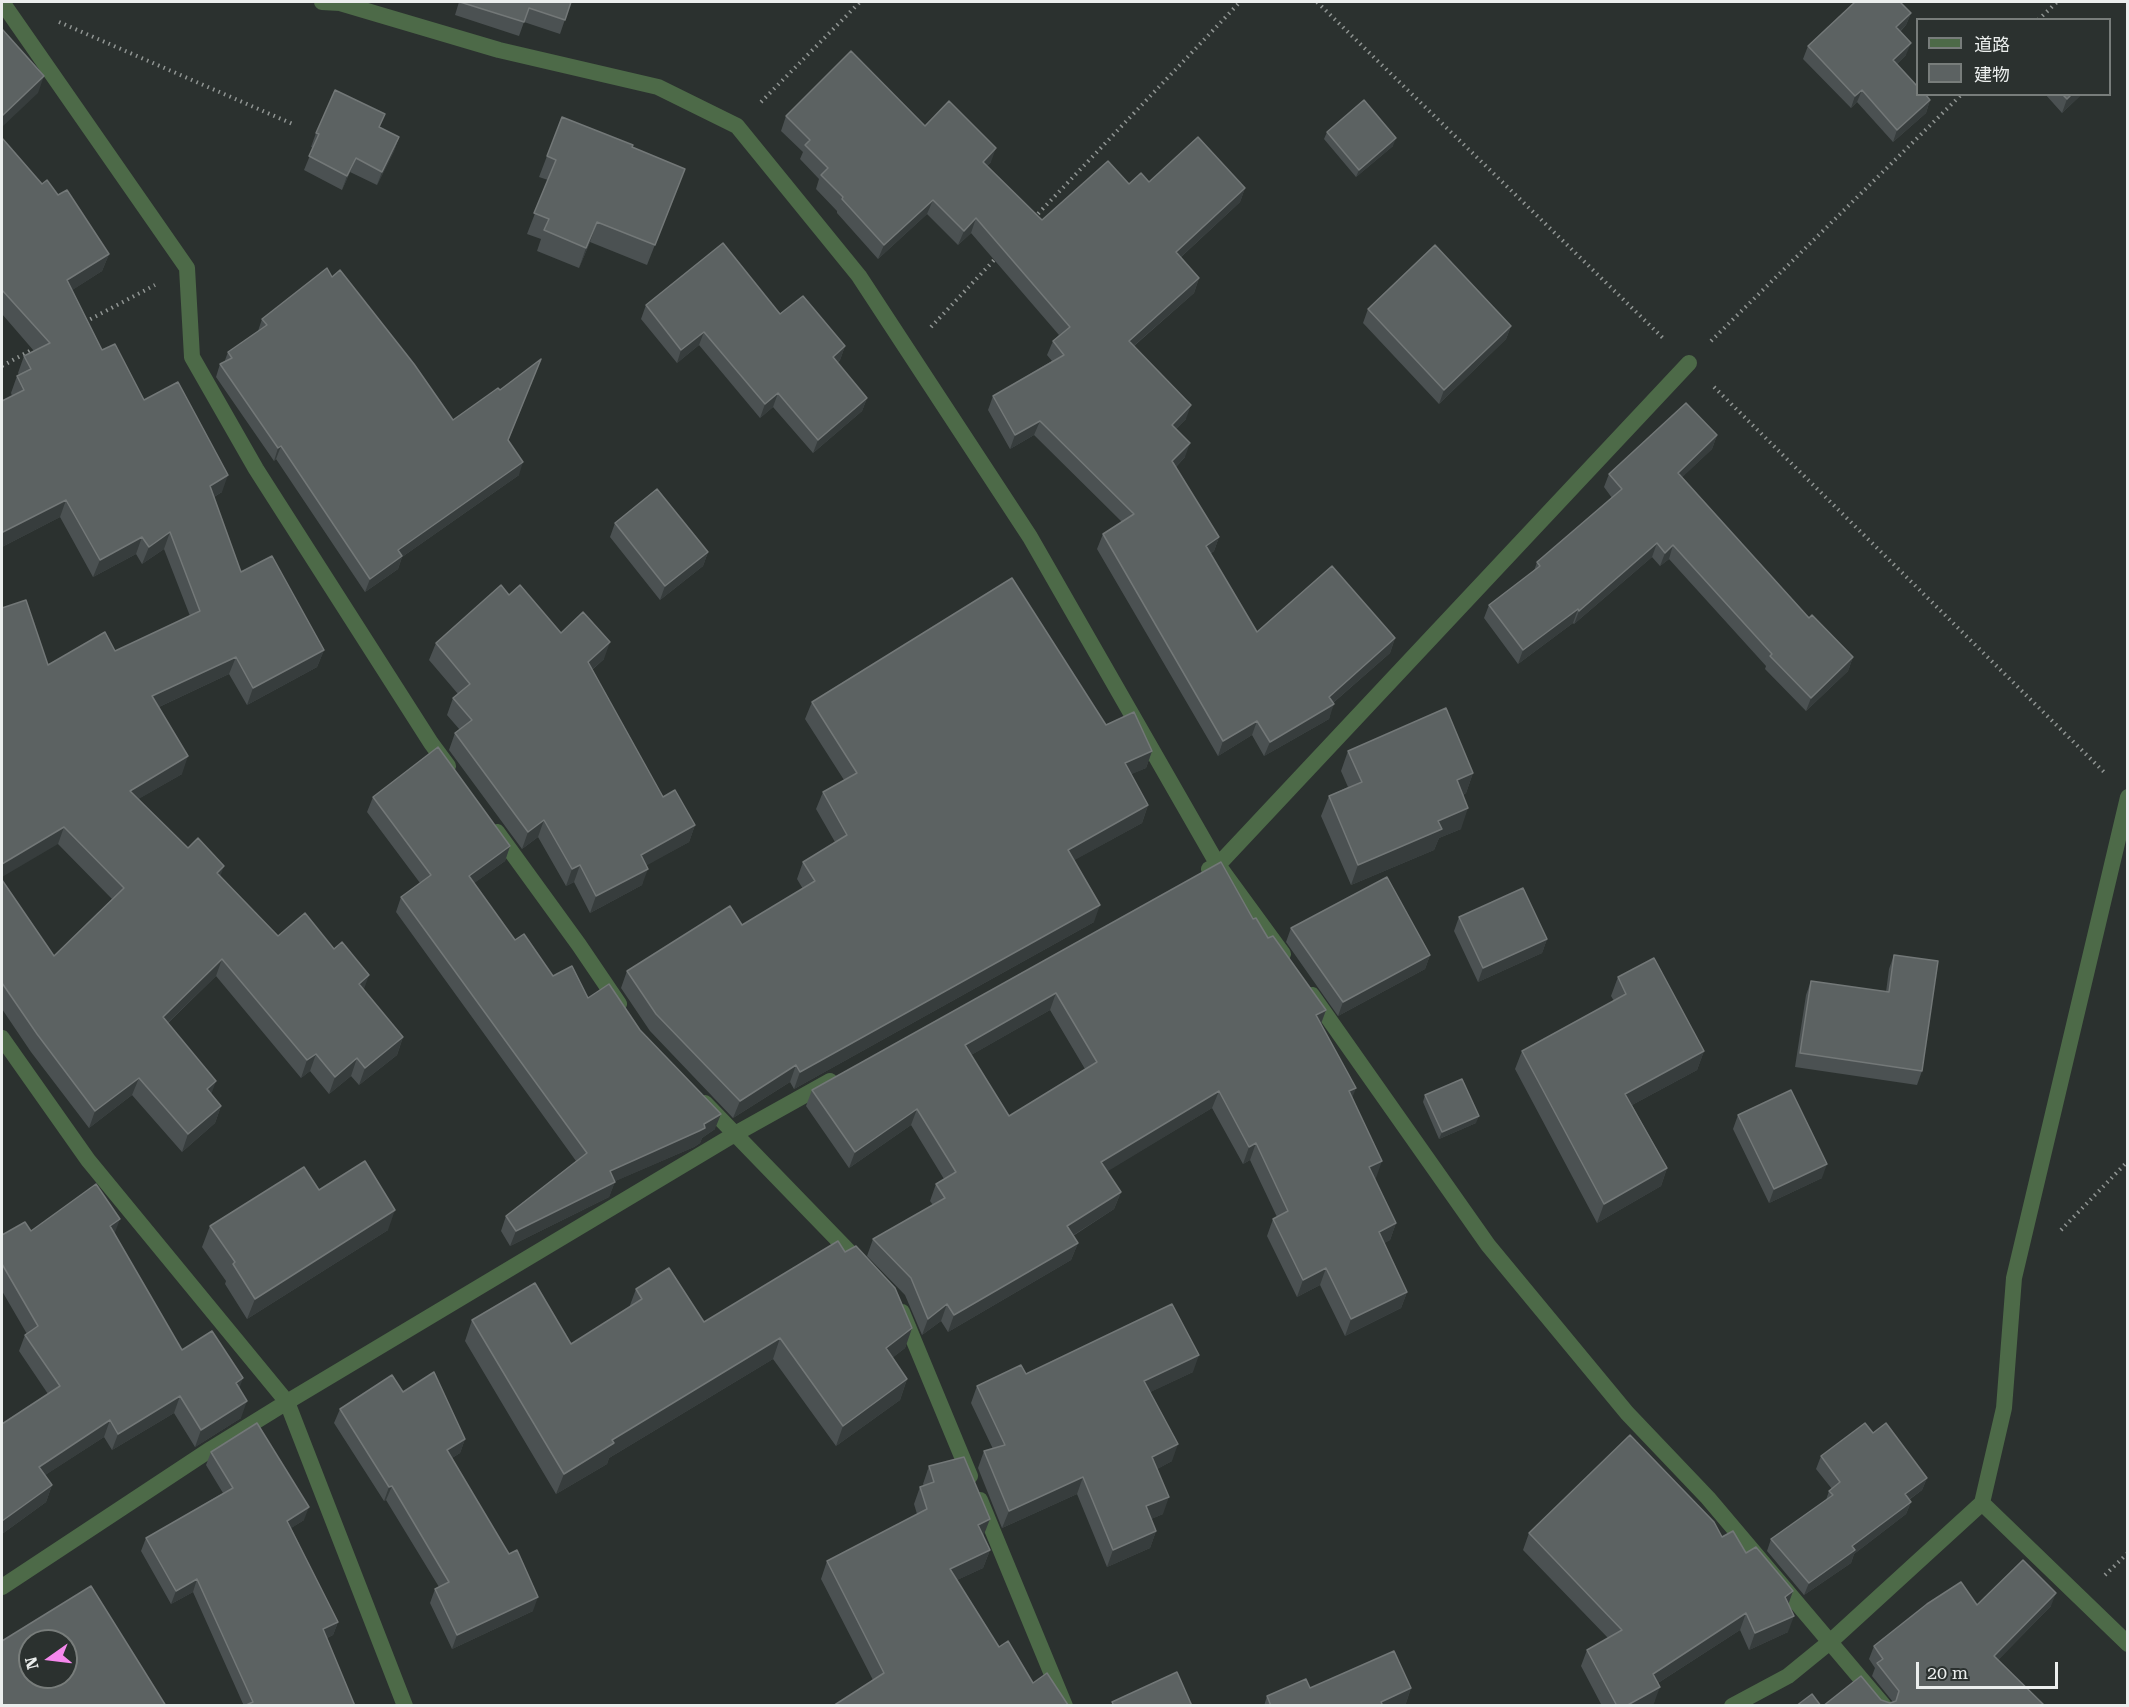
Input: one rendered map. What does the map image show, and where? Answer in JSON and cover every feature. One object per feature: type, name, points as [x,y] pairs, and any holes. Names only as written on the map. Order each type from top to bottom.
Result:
[{"type":"street","points":[[2,2],[187,268],[192,357],[256,469],[431,742],[459,781]]},
{"type":"street","points":[[322,2],[340,3],[499,50],[658,87],[737,126],[859,276],[1030,537],[1218,865],[1488,1245],[1626,1413],[1708,1498],[1884,1706]]},
{"type":"street","points":[[1197,876],[1218,865],[1689,363]]},
{"type":"street","points":[[1732,1706],[1788,1676],[1831,1641],[1982,1503],[2004,1408],[2014,1278],[2127,797]]},
{"type":"street","points":[[488,820],[579,945],[629,1019]]},
{"type":"street","points":[[2,1038],[88,1160],[287,1402],[405,1706]]},
{"type":"street","points":[[2,1587],[287,1402],[735,1134],[848,1071]]},
{"type":"street","points":[[696,1094],[873,1276]]},
{"type":"street","points":[[897,1302],[1065,1706]]},
{"type":"street","points":[[1982,1503],[2127,1644]]},
{"type":"path","points":[[737,126],[860,2]]},
{"type":"path","points":[[1029,223],[1240,2]]},
{"type":"path","points":[[1317,2],[1689,363],[2111,778]]},
{"type":"path","points":[[2040,18],[2057,2]]},
{"type":"path","points":[[55,21],[295,125]]},
{"type":"path","points":[[1689,363],[1960,96]]},
{"type":"path","points":[[908,351],[997,257]]},
{"type":"path","points":[[84,322],[187,268]]},
{"type":"path","points":[[2,366],[43,344]]},
{"type":"path","points":[[2054,1236],[2127,1161]]},
{"type":"building","points":[[460,2],[571,2],[565,20],[529,8],[524,22]]},
{"type":"building","points":[[1855,2],[1900,2],[1911,13],[1896,27],[1911,43],[1893,60],[1916,85],[1916,96],[1927,96],[1930,100],[1897,130],[1862,90],[1855,96],[1808,46]]},
{"type":"building","points":[[2,29],[44,76],[2,116]]},
{"type":"building","points":[[851,51],[925,126],[949,101],[996,148],[983,162],[1042,220],[1108,161],[1129,184],[1141,173],[1149,182],[1198,137],[1245,188],[1176,252],[1199,278],[1129,341],[1191,405],[1172,425],[1190,443],[1172,461],[1219,537],[1206,546],[1257,632],[1332,566],[1395,638],[1329,697],[1334,704],[1270,742],[1257,721],[1223,741],[1103,534],[1134,514],[1040,421],[1015,435],[993,396],[1064,355],[1053,341],[1070,327],[976,218],[964,231],[933,200],[884,245],[821,175],[828,168],[805,145],[810,140],[786,116]]},
{"type":"building","points":[[335,90],[385,114],[379,127],[399,137],[382,172],[356,158],[347,176],[309,156],[319,134],[316,133]]},
{"type":"building","points":[[1364,100],[1396,138],[1359,170],[1327,132]]},
{"type":"building","points":[[562,117],[633,145],[632,147],[685,169],[655,245],[597,222],[586,248],[544,230],[549,219],[534,213],[556,160],[547,156]]},
{"type":"building","points":[[2,138],[42,184],[47,180],[58,195],[67,190],[109,254],[67,280],[102,350],[115,344],[144,400],[178,382],[228,475],[210,486],[241,572],[272,556],[324,650],[253,688],[236,657],[152,696],[188,756],[130,791],[188,848],[198,838],[224,866],[217,873],[278,936],[305,913],[334,949],[342,942],[369,975],[359,984],[403,1037],[365,1068],[357,1058],[335,1077],[316,1054],[307,1060],[222,959],[163,1017],[216,1081],[207,1089],[221,1106],[188,1134],[139,1078],[95,1111],[2,983],[2,880],[54,956],[124,888],[64,827],[2,864],[2,608],[26,600],[48,665],[105,632],[115,651],[200,611],[170,532],[149,547],[142,537],[100,560],[66,500],[3,532],[2,530],[2,401],[24,390],[17,376],[31,369],[24,356],[50,343],[2,290]]},
{"type":"building","points":[[723,243],[780,314],[803,296],[845,346],[833,357],[867,398],[818,440],[778,393],[765,404],[704,332],[681,350],[646,305]]},
{"type":"building","points":[[1435,245],[1511,326],[1444,390],[1368,309]]},
{"type":"building","points":[[327,268],[332,277],[340,270],[414,364],[453,420],[498,388],[500,390],[541,359],[508,440],[523,462],[398,550],[402,556],[370,579],[281,446],[278,448],[220,364],[232,358],[228,352],[267,325],[262,319]]},
{"type":"building","points":[[1686,403],[1717,435],[1678,473],[1809,618],[1812,615],[1853,657],[1811,698],[1770,656],[1772,654],[1673,545],[1665,553],[1657,543],[1579,611],[1578,609],[1523,650],[1489,605],[1540,566],[1537,562],[1622,489],[1609,474]]},
{"type":"building","points":[[657,489],[708,552],[665,586],[615,523]]},
{"type":"building","points":[[1012,578],[1106,725],[1134,712],[1152,751],[1125,763],[1148,805],[1068,850],[1100,905],[800,1072],[796,1065],[740,1101],[656,1014],[627,971],[730,906],[742,925],[815,881],[803,862],[847,835],[823,792],[857,773],[812,702]]},
{"type":"building","points":[[501,585],[509,595],[520,585],[561,633],[583,612],[610,642],[588,662],[663,797],[675,790],[695,825],[641,855],[648,869],[596,896],[580,865],[572,869],[544,820],[528,832],[455,733],[472,720],[453,698],[470,684],[436,643]]},
{"type":"building","points":[[1446,708],[1473,773],[1457,780],[1468,808],[1438,821],[1442,829],[1358,865],[1329,796],[1362,782],[1348,751]]},
{"type":"building","points":[[438,747],[510,846],[469,876],[515,940],[524,934],[553,976],[572,966],[588,998],[609,984],[640,1030],[721,1114],[704,1124],[705,1128],[610,1171],[615,1182],[516,1231],[506,1216],[587,1153],[401,897],[431,875],[373,797]]},
{"type":"building","points":[[1221,862],[1253,919],[1256,918],[1268,938],[1273,936],[1326,1010],[1316,1015],[1356,1088],[1349,1091],[1382,1161],[1369,1167],[1396,1223],[1379,1232],[1407,1292],[1351,1319],[1326,1268],[1303,1280],[1273,1219],[1288,1211],[1256,1143],[1249,1147],[1219,1091],[1101,1162],[1121,1192],[1067,1226],[1078,1243],[954,1315],[947,1304],[928,1319],[911,1278],[873,1239],[945,1198],[936,1184],[956,1172],[917,1109],[855,1152],[812,1090]],"holes":[[[1056,993],[1097,1062],[1009,1116],[965,1045]]]},
{"type":"building","points":[[1387,877],[1430,955],[1343,1002],[1291,928]]},
{"type":"building","points":[[1523,888],[1547,939],[1483,968],[1459,917]]},
{"type":"building","points":[[1894,955],[1938,961],[1922,1071],[1800,1053],[1811,981],[1889,992]]},
{"type":"building","points":[[1654,958],[1704,1051],[1625,1094],[1667,1168],[1604,1204],[1522,1051],[1626,994],[1618,977]]},
{"type":"building","points":[[1462,1079],[1479,1116],[1442,1132],[1425,1095]]},
{"type":"building","points":[[1791,1090],[1827,1164],[1774,1189],[1738,1115]]},
{"type":"building","points":[[365,1161],[395,1210],[255,1299],[233,1264],[235,1262],[210,1226],[304,1167],[319,1190]]},
{"type":"building","points":[[96,1184],[120,1219],[110,1226],[182,1350],[212,1331],[243,1378],[236,1383],[247,1401],[201,1430],[180,1396],[118,1434],[110,1420],[39,1467],[52,1485],[2,1521],[2,1424],[60,1386],[25,1335],[38,1326],[2,1264],[2,1235],[25,1222],[31,1231]]},
{"type":"building","points":[[838,1241],[845,1252],[856,1246],[895,1288],[912,1328],[886,1348],[907,1379],[843,1426],[780,1338],[612,1440],[614,1443],[564,1474],[472,1320],[535,1283],[571,1344],[642,1299],[636,1289],[669,1268],[704,1322]]},
{"type":"building","points":[[1172,1304],[1199,1355],[1144,1381],[1178,1444],[1152,1457],[1169,1497],[1146,1506],[1156,1531],[1113,1550],[1083,1477],[1009,1511],[984,1451],[1005,1445],[977,1386],[1021,1365],[1026,1374]]},
{"type":"building","points":[[434,1372],[465,1439],[447,1450],[509,1554],[517,1550],[538,1597],[457,1635],[435,1589],[449,1582],[392,1486],[389,1487],[340,1409],[392,1375],[403,1392]]},
{"type":"building","points":[[257,1423],[309,1507],[287,1521],[338,1622],[323,1629],[355,1706],[244,1706],[253,1702],[197,1579],[176,1591],[146,1538],[233,1488],[211,1452]]},
{"type":"building","points":[[1865,1423],[1873,1433],[1886,1423],[1927,1478],[1905,1494],[1911,1502],[1852,1546],[1855,1550],[1809,1583],[1771,1539],[1833,1495],[1829,1491],[1840,1482],[1821,1456]]},
{"type":"building","points":[[1630,1435],[1714,1522],[1722,1537],[1733,1531],[1746,1553],[1756,1547],[1793,1591],[1785,1597],[1794,1616],[1755,1633],[1746,1613],[1653,1674],[1660,1687],[1626,1706],[1617,1706],[1587,1650],[1622,1630],[1529,1533]]},
{"type":"building","points":[[964,1457],[990,1519],[978,1525],[990,1550],[950,1569],[999,1647],[1008,1641],[1033,1683],[1047,1673],[1068,1705],[833,1706],[884,1673],[827,1561],[927,1509],[920,1487],[934,1482],[929,1466]]},
{"type":"building","points":[[2023,1560],[2056,1593],[1994,1656],[2045,1706],[1823,1706],[1861,1676],[1881,1700],[1890,1703],[1896,1701],[1899,1691],[1877,1663],[1883,1659],[1874,1646],[1927,1604],[1961,1582],[1977,1605]]},
{"type":"building","points":[[91,1586],[166,1706],[2,1706],[2,1641],[18,1631],[18,1689],[78,1689],[78,1629],[21,1629]]},
{"type":"building","points":[[1394,1651],[1411,1688],[1381,1702],[1383,1706],[1271,1706],[1267,1696],[1306,1679],[1310,1688]]},
{"type":"building","points":[[1177,1672],[1192,1706],[1114,1706],[1112,1702]]},
{"type":"building","points":[[1812,1694],[1821,1706],[1796,1706]]}]
